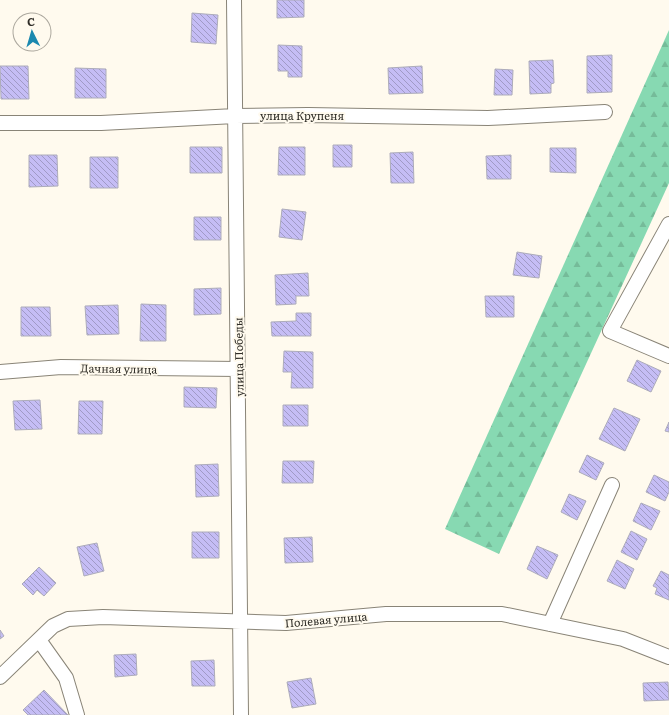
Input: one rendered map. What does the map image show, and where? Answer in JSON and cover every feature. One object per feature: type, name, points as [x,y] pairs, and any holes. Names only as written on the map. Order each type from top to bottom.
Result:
[{"type":"street","name":"улица Победы","points":[[234,0],[242,715]]},
{"type":"street","name":"улица Крупеня","points":[[0,123],[101,123],[308,114],[488,118],[604,112]]},
{"type":"street","points":[[669,224],[610,332],[669,356]]},
{"type":"street","name":"Дачная улица","points":[[0,372],[61,367],[238,369]]},
{"type":"street","points":[[550,624],[612,485]]},
{"type":"street","name":"Полевая улица","points":[[0,677],[53,626],[68,619],[103,617],[286,623],[386,614],[502,614],[623,639],[669,657]]},
{"type":"street","points":[[39,640],[66,678],[77,715]]},
{"type":"green space","points":[[669,30],[669,183],[499,554],[445,529]]},
{"type":"building","points":[[277,0],[304,0],[304,17],[277,18]]},
{"type":"building","points":[[192,13],[218,15],[216,44],[191,42]]},
{"type":"building","points":[[278,45],[302,46],[302,77],[288,77],[288,71],[278,71]]},
{"type":"building","points":[[612,55],[612,92],[587,93],[587,56]]},
{"type":"building","points":[[553,60],[554,83],[551,84],[551,93],[530,94],[529,61]]},
{"type":"building","points":[[0,66],[28,66],[29,99],[1,99]]},
{"type":"building","points":[[422,66],[423,93],[389,94],[388,68]]},
{"type":"building","points":[[75,68],[106,69],[106,98],[75,98]]},
{"type":"building","points":[[495,69],[513,70],[512,95],[494,95]]},
{"type":"building","points":[[333,145],[352,145],[352,167],[333,167]]},
{"type":"building","points":[[190,147],[222,147],[222,173],[190,173]]},
{"type":"building","points":[[279,147],[305,147],[305,175],[278,175]]},
{"type":"building","points":[[550,148],[576,148],[576,173],[550,172]]},
{"type":"building","points":[[413,152],[414,183],[391,183],[390,153]]},
{"type":"building","points":[[29,155],[57,155],[58,186],[29,187]]},
{"type":"building","points":[[511,155],[511,179],[487,179],[486,156]]},
{"type":"building","points":[[90,157],[118,157],[118,188],[90,188]]},
{"type":"building","points":[[282,209],[306,212],[302,240],[279,237]]},
{"type":"building","points":[[194,217],[221,217],[221,240],[194,240]]},
{"type":"building","points":[[517,252],[542,256],[539,278],[513,275]]},
{"type":"building","points":[[308,273],[309,296],[296,296],[296,304],[276,305],[275,275]]},
{"type":"building","points":[[221,288],[221,314],[194,315],[194,289]]},
{"type":"building","points":[[485,296],[514,296],[514,317],[486,317]]},
{"type":"building","points":[[141,304],[166,305],[166,341],[140,341]]},
{"type":"building","points":[[118,305],[119,334],[87,335],[85,306]]},
{"type":"building","points":[[21,307],[50,307],[51,336],[21,336]]},
{"type":"building","points":[[296,313],[311,313],[311,336],[272,336],[271,322],[296,321]]},
{"type":"building","points":[[284,351],[313,352],[313,388],[291,388],[292,372],[283,372]]},
{"type":"building","points":[[637,360],[661,371],[651,392],[627,381]]},
{"type":"building","points":[[184,387],[217,388],[216,408],[184,407]]},
{"type":"building","points":[[40,400],[42,429],[15,430],[13,401]]},
{"type":"building","points":[[79,401],[103,401],[102,434],[78,434]]},
{"type":"building","points":[[283,405],[308,405],[308,426],[283,426]]},
{"type":"building","points":[[614,408],[640,419],[625,451],[599,439]]},
{"type":"building","points":[[669,422],[669,432],[665,431]]},
{"type":"building","points":[[587,455],[604,463],[596,480],[579,472]]},
{"type":"building","points":[[283,461],[314,461],[313,483],[282,483]]},
{"type":"building","points":[[218,464],[219,496],[196,497],[195,465]]},
{"type":"building","points":[[654,475],[669,482],[669,492],[665,501],[646,492]]},
{"type":"building","points":[[569,494],[586,501],[577,520],[561,512]]},
{"type":"building","points":[[641,503],[660,511],[651,530],[633,521]]},
{"type":"building","points":[[631,531],[647,539],[637,560],[621,552]]},
{"type":"building","points":[[192,532],[219,532],[219,558],[192,558]]},
{"type":"building","points":[[312,537],[313,562],[285,563],[284,538]]},
{"type":"building","points":[[97,543],[104,571],[84,576],[77,547]]},
{"type":"building","points":[[537,546],[558,555],[547,579],[527,569]]},
{"type":"building","points":[[617,560],[634,569],[625,589],[607,581]]},
{"type":"building","points":[[39,567],[56,583],[44,596],[37,590],[33,595],[22,584]]},
{"type":"building","points":[[661,571],[669,575],[669,600],[655,594],[657,588],[653,586]]},
{"type":"building","points":[[0,630],[4,636],[0,639]]},
{"type":"building","points":[[136,654],[137,675],[115,677],[114,655]]},
{"type":"building","points":[[214,660],[215,686],[192,686],[191,661]]},
{"type":"building","points":[[311,678],[316,704],[292,708],[287,682]]},
{"type":"building","points":[[668,682],[669,700],[644,701],[643,683]]},
{"type":"building","points":[[44,690],[68,715],[28,715],[23,710]]}]
